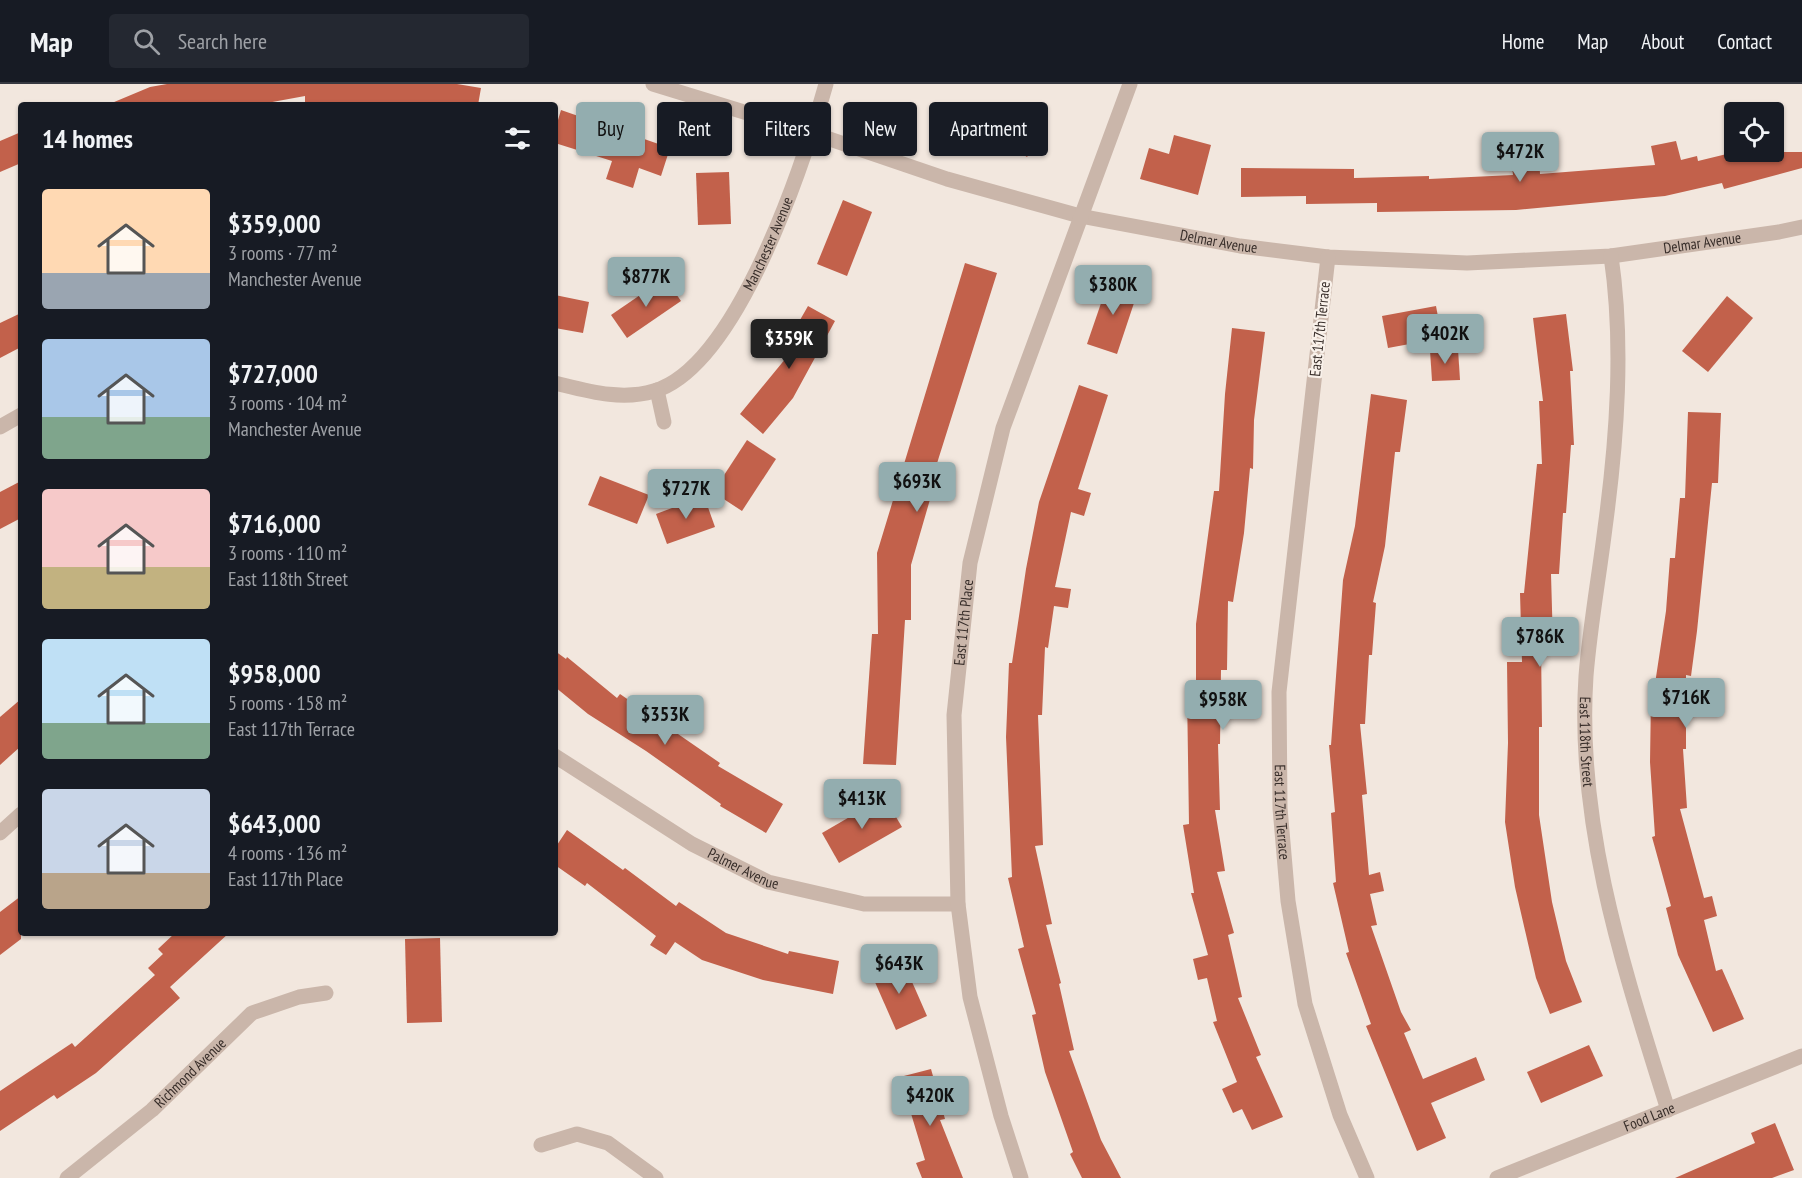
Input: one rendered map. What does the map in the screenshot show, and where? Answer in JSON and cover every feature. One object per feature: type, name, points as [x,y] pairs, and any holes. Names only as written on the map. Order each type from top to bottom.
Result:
[{"type":"street","name":"Delmar Avenue","points":[[653,84],[744,112]]},
{"type":"street","name":"Manchester Avenue","points":[[821,102],[826,84]]},
{"type":"street","name":"East 117th Place","points":[[1021,1178],[1001,1116],[970,997],[958,904],[954,715],[970,563],[1003,428],[1130,84]]},
{"type":"street","name":"Delmar Avenue","points":[[831,139],[947,179],[1080,216],[1207,241],[1328,257],[1467,263],[1611,256],[1779,232],[1802,226]]},
{"type":"street","name":"Manchester Avenue","points":[[558,384],[604,395],[636,395],[657,390],[684,375],[699,361],[740,303],[777,224],[803,156]]},
{"type":"street","name":"East 118th Street","points":[[1611,256],[1618,302],[1615,413],[1606,524],[1586,676],[1586,771],[1595,844],[1623,966],[1668,1110]]},
{"type":"street","name":"East 117th Terrace","points":[[1328,257],[1279,692],[1280,808],[1288,901],[1305,1004],[1340,1115],[1367,1178]]},
{"type":"street","points":[[657,390],[664,422]]},
{"type":"street","points":[[0,427],[18,417]]},
{"type":"street","name":"Palmer Avenue","points":[[558,758],[692,844],[768,882],[864,904],[958,904]]},
{"type":"street","points":[[0,833],[18,817]]},
{"type":"street","name":"Richmond Avenue","points":[[72,1177],[152,1110],[252,1013],[299,997],[326,993]]},
{"type":"street","name":"Food Lane","points":[[1497,1178],[1524,1173],[1668,1110],[1802,1056]]},
{"type":"street","points":[[541,1145],[578,1134],[608,1143],[656,1178]]},
{"type":"building","points":[[167,84],[457,84],[481,88],[479,102],[305,102],[305,96],[272,102],[114,102],[150,87]]},
{"type":"building","points":[[561,110],[576,115],[576,150],[558,144],[558,120]]},
{"type":"building","points":[[18,133],[18,164],[0,172],[0,141]]},
{"type":"building","points":[[1174,135],[1211,145],[1198,195],[1140,179],[1149,148],[1169,154]]},
{"type":"building","points":[[645,139],[657,143],[657,156],[667,156],[661,176],[639,168],[633,188],[606,179],[612,161],[596,156],[645,156]]},
{"type":"building","points":[[1676,141],[1681,160],[1697,156],[1698,161],[1724,155],[1724,162],[1784,162],[1784,152],[1802,152],[1802,168],[1724,189],[1722,183],[1665,196],[1516,210],[1377,212],[1377,203],[1306,204],[1306,196],[1241,197],[1241,168],[1354,169],[1354,178],[1429,176],[1429,179],[1513,175],[1511,158],[1539,156],[1540,174],[1655,165],[1651,146]]},
{"type":"building","points":[[729,172],[731,224],[698,225],[696,173]]},
{"type":"building","points":[[843,200],[872,212],[847,276],[817,264]]},
{"type":"building","points":[[965,263],[997,273],[927,495],[931,496],[911,565],[911,620],[905,620],[896,765],[863,764],[872,634],[878,634],[877,553]]},
{"type":"building","points":[[1110,277],[1139,288],[1117,354],[1087,344]]},
{"type":"building","points":[[665,278],[681,301],[627,338],[611,315]]},
{"type":"building","points":[[558,296],[589,302],[583,333],[558,329]]},
{"type":"building","points":[[1727,296],[1753,318],[1708,372],[1682,351]]},
{"type":"building","points":[[808,306],[835,321],[793,398],[763,434],[740,414],[786,358],[780,355]]},
{"type":"building","points":[[1436,306],[1442,338],[1388,348],[1382,316]]},
{"type":"building","points":[[18,314],[18,349],[0,358],[0,323]]},
{"type":"building","points":[[1566,314],[1573,371],[1570,371],[1574,445],[1571,445],[1566,513],[1563,513],[1559,574],[1551,574],[1553,644],[1541,644],[1542,727],[1539,727],[1539,815],[1552,902],[1566,961],[1582,1002],[1550,1014],[1536,978],[1515,887],[1505,822],[1508,743],[1507,662],[1522,662],[1520,593],[1524,593],[1537,464],[1542,464],[1539,401],[1543,401],[1533,318]]},
{"type":"building","points":[[1232,328],[1265,332],[1254,420],[1253,469],[1250,468],[1244,533],[1233,602],[1228,601],[1227,670],[1221,670],[1220,744],[1218,744],[1220,810],[1215,810],[1225,871],[1217,872],[1234,933],[1228,935],[1242,997],[1238,998],[1261,1055],[1256,1057],[1283,1117],[1252,1130],[1242,1109],[1233,1113],[1222,1089],[1237,1082],[1213,1022],[1217,1021],[1207,978],[1198,980],[1193,959],[1208,955],[1191,893],[1194,893],[1183,825],[1189,824],[1187,691],[1196,691],[1196,624],[1214,491],[1219,491]]},
{"type":"building","points":[[1458,349],[1460,380],[1432,381],[1430,350]]},
{"type":"building","points":[[1079,385],[1108,395],[1078,489],[1091,493],[1084,516],[1071,512],[1055,587],[1071,589],[1068,608],[1054,606],[1048,648],[1045,647],[1042,715],[1038,715],[1043,845],[1035,846],[1052,924],[1046,925],[1061,983],[1059,984],[1074,1050],[1069,1051],[1101,1140],[1121,1178],[1082,1178],[1070,1154],[1073,1152],[1045,1072],[1032,1015],[1036,1014],[1018,949],[1024,947],[1008,878],[1012,877],[1006,737],[1009,663],[1012,663],[1039,502]]},
{"type":"building","points":[[1371,394],[1407,400],[1400,452],[1395,452],[1385,546],[1373,602],[1376,603],[1372,655],[1369,655],[1365,724],[1360,724],[1367,794],[1362,795],[1369,875],[1380,872],[1384,891],[1370,894],[1377,925],[1371,926],[1401,1012],[1411,1030],[1404,1033],[1423,1079],[1476,1057],[1485,1080],[1431,1103],[1446,1138],[1417,1151],[1366,1026],[1371,1024],[1346,953],[1349,952],[1333,883],[1336,882],[1331,813],[1335,812],[1329,745],[1331,745],[1343,580],[1355,526]]},
{"type":"building","points":[[1688,412],[1721,413],[1718,483],[1712,483],[1691,676],[1686,675],[1686,749],[1683,749],[1687,808],[1680,809],[1704,898],[1712,896],[1717,916],[1704,920],[1716,971],[1722,969],[1744,1019],[1713,1032],[1678,955],[1666,908],[1671,906],[1652,837],[1655,836],[1650,762],[1651,697],[1653,697],[1666,611],[1670,558],[1675,558],[1680,498],[1685,498]]},
{"type":"building","points":[[747,440],[776,459],[742,511],[713,492]]},
{"type":"building","points":[[600,476],[649,495],[637,524],[588,505]]},
{"type":"building","points":[[18,483],[18,520],[0,529],[0,492]]},
{"type":"building","points":[[704,496],[715,527],[667,544],[656,514]]},
{"type":"building","points":[[558,653],[566,659],[567,657],[617,698],[620,694],[720,763],[718,766],[783,804],[766,833],[720,806],[721,804],[646,751],[588,714],[558,689]]},
{"type":"building","points":[[18,702],[18,749],[0,765],[0,717]]},
{"type":"building","points":[[884,797],[902,827],[839,863],[822,833]]},
{"type":"building","points":[[567,830],[623,870],[625,868],[676,906],[679,902],[726,933],[788,954],[789,951],[839,961],[833,994],[763,980],[702,960],[675,942],[666,955],[650,945],[656,936],[587,883],[585,886],[558,867],[558,844]]},
{"type":"building","points":[[18,898],[18,936],[21,936],[21,939],[0,955],[0,912]]},
{"type":"building","points":[[172,936],[226,936],[170,987],[180,998],[96,1073],[57,1099],[54,1095],[0,1131],[0,1091],[72,1043],[75,1047],[155,975],[148,968],[163,954],[158,949]]},
{"type":"building","points":[[440,938],[442,1022],[407,1023],[405,939]]},
{"type":"building","points":[[902,959],[927,1016],[896,1030],[871,973]]},
{"type":"building","points":[[1589,1045],[1603,1076],[1541,1103],[1527,1072]]},
{"type":"building","points":[[931,1069],[945,1119],[940,1120],[963,1178],[922,1178],[916,1163],[925,1160],[900,1077]]},
{"type":"building","points":[[1775,1123],[1794,1170],[1772,1178],[1675,1178],[1755,1143],[1751,1133]]}]
